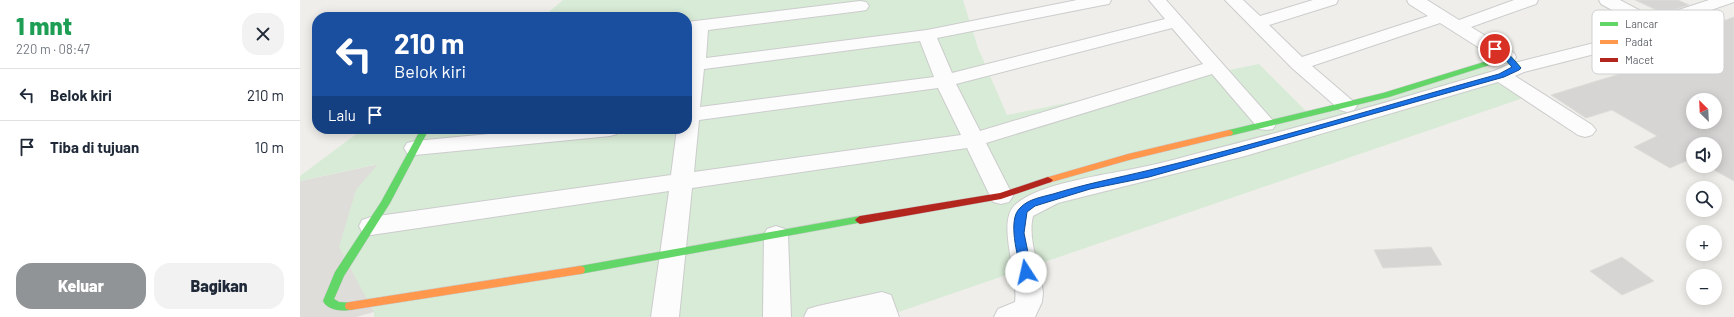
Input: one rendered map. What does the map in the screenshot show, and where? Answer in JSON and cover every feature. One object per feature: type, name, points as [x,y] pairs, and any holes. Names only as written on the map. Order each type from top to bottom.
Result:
[{"type":"street","points":[[692,65],[927,35],[1103,0]]},
{"type":"street","points":[[1157,0],[1266,124]]},
{"type":"street","points":[[1233,0],[1299,64],[1347,106]]},
{"type":"street","points":[[1257,23],[1330,0]]},
{"type":"street","points":[[1415,0],[1458,26],[1585,130]]},
{"type":"street","points":[[1458,26],[1530,0]]},
{"type":"street","points":[[1607,0],[1626,10]]},
{"type":"street","points":[[1694,10],[1727,0]]},
{"type":"street","points":[[692,52],[694,27],[860,6]]},
{"type":"street","points":[[1299,64],[1442,17]]},
{"type":"street","points":[[692,114],[945,81],[1175,22]]},
{"type":"street","points":[[927,35],[945,81],[972,140],[1001,196]]},
{"type":"street","points":[[1008,317],[1025,310],[1029,302],[1030,294],[1019,233],[1020,220],[1023,211],[1031,204],[1089,186],[1149,173],[1299,133],[1508,67],[1592,48]]},
{"type":"street","points":[[371,226],[563,198],[681,183],[972,140],[1215,67]]},
{"type":"street","points":[[422,134],[371,226],[328,295],[328,301],[332,305],[347,306],[373,303],[608,266],[673,253],[1001,196],[1037,182],[1182,143],[1347,106],[1460,73],[1508,67]]},
{"type":"street","points":[[415,148],[559,134]]},
{"type":"street","points":[[665,317],[686,134]]},
{"type":"street","points":[[776,235],[777,317]]},
{"type":"street","points":[[818,317],[882,303],[884,317]]},
{"type":"shaded area","points":[[379,164],[374,312],[356,317],[300,317],[300,181]]},
{"type":"green space","points":[[563,0],[963,0],[978,48],[1007,115],[1259,64],[1309,114],[1483,65],[1526,97],[884,317],[374,317],[374,312],[339,247],[356,190],[378,164],[300,181],[300,176],[356,134],[692,134],[692,12],[549,12]]},
{"type":"building","points":[[1635,0],[1678,0],[1689,5],[1673,10],[1657,10]]},
{"type":"building","points":[[1734,17],[1734,181],[1720,173],[1722,173],[1722,137],[1686,137],[1686,161],[1670,168],[1634,147],[1657,136],[1612,110],[1586,118],[1551,95],[1620,74],[1724,74],[1724,21]]},
{"type":"building","points":[[1431,247],[1442,265],[1383,268],[1374,250]]},
{"type":"building","points":[[1622,257],[1654,281],[1622,295],[1590,271]]},
{"type":"traffic: fast","points":[[1229,133],[1386,95],[1507,57],[1517,68]]},
{"type":"traffic: fast","points":[[350,306],[338,306],[328,301],[339,275],[385,203],[422,134]]},
{"type":"traffic: fast","points":[[580,270],[860,220]]},
{"type":"traffic: slow","points":[[1048,180],[1128,157],[1229,133]]},
{"type":"traffic: slow","points":[[350,306],[580,270]]},
{"type":"traffic: jam","points":[[860,220],[1001,196],[1048,180]]},
{"type":"route","points":[[1026,272],[1019,233],[1020,220],[1023,211],[1031,204],[1046,198],[1089,186],[1149,173],[1299,133],[1502,76],[1517,68],[1507,57],[1495,49]]}]
